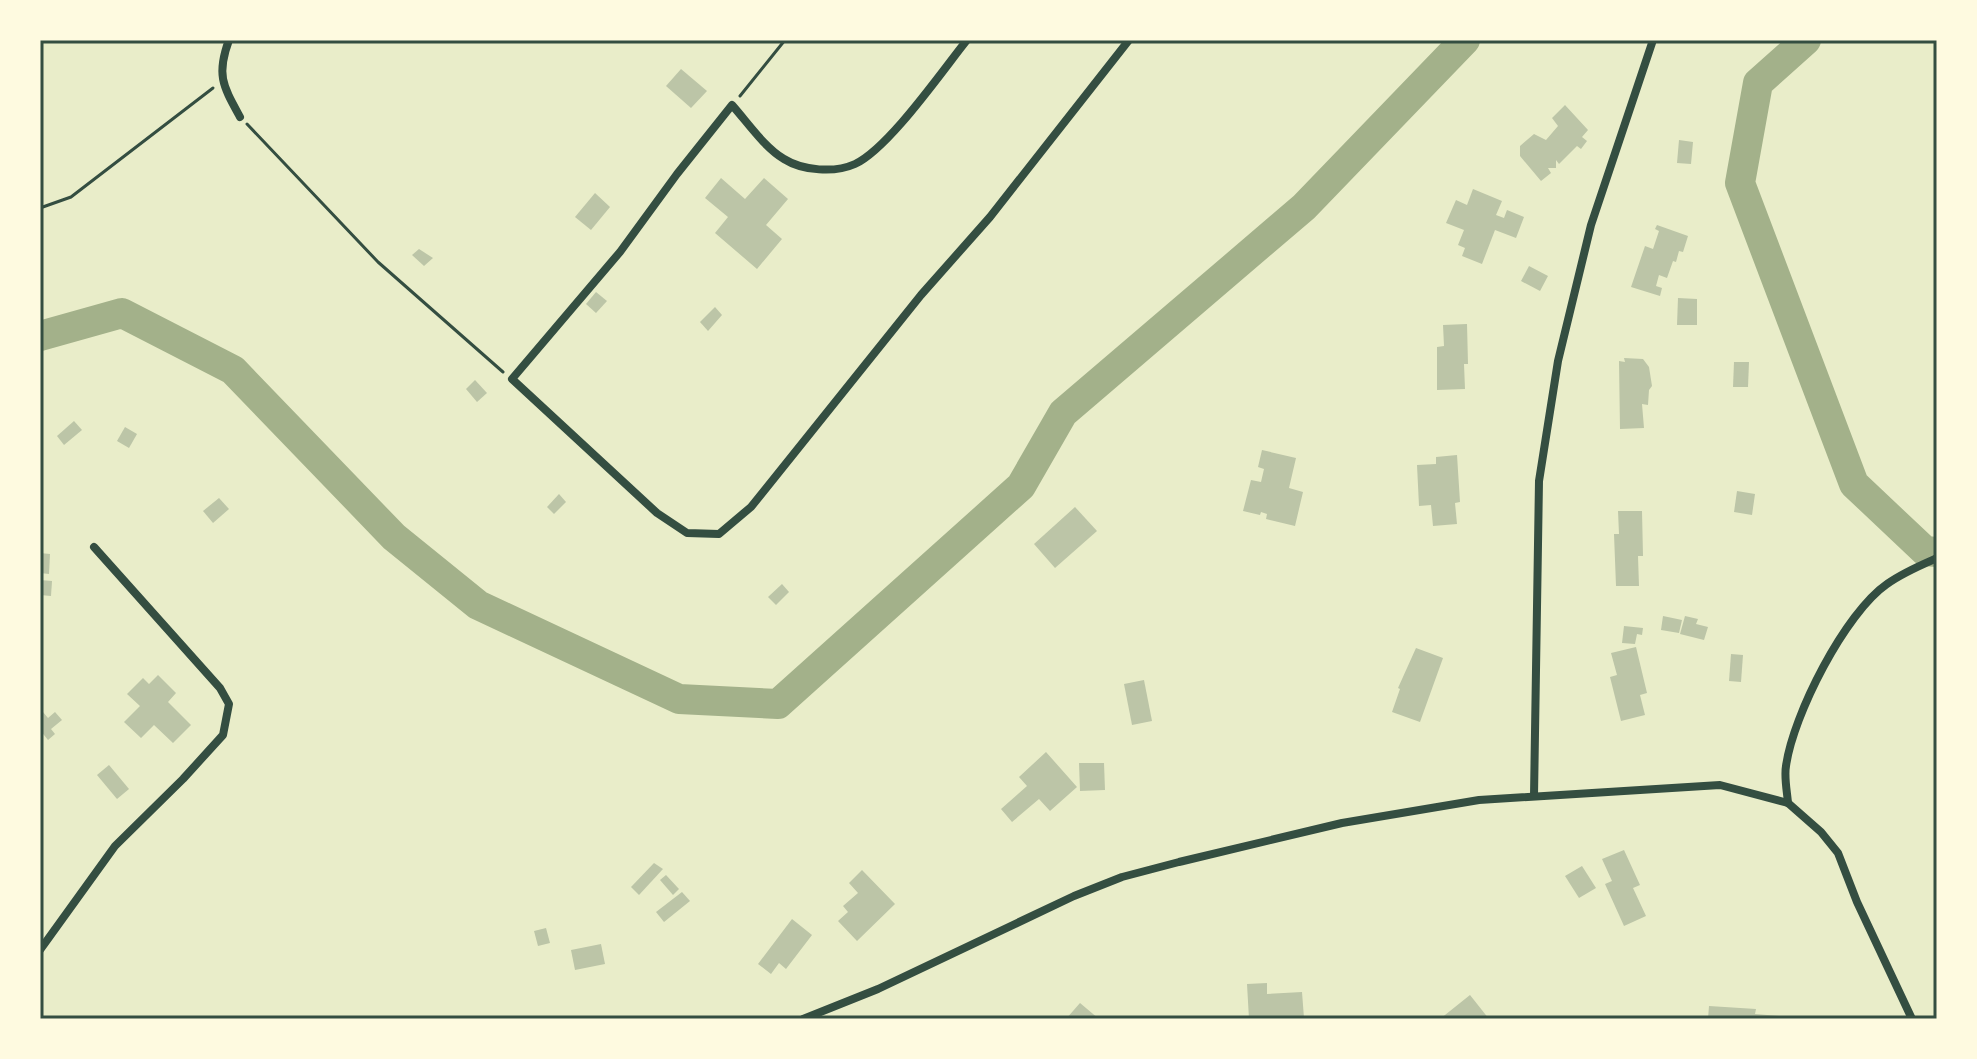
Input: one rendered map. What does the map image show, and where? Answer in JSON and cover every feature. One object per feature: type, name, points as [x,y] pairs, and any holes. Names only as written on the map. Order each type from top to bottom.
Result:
[{"type":"street","points":[[229,40],[222,61],[221,83],[240,117]]},
{"type":"street","points":[[967,40],[883,143],[856,164],[826,172],[785,160],[732,105],[620,252],[512,379],[657,513],[687,533],[719,534],[751,507],[921,295],[1000,205],[1129,40]]},
{"type":"street","points":[[1534,796],[1539,481],[1558,361],[1591,225],[1653,40]]},
{"type":"street","points":[[40,950],[115,846],[223,735],[227,719],[229,704],[220,688],[94,547]]},
{"type":"street","points":[[1788,803],[1785,768],[1793,736],[1834,649],[1857,613],[1886,584],[1937,558]]},
{"type":"street","points":[[803,1019],[878,989],[1074,896],[1122,877],[1342,823],[1479,800],[1720,785],[1788,803],[1821,832],[1838,853],[1863,915],[1912,1019]]},
{"type":"path","points":[[732,105],[785,40]]},
{"type":"path","points":[[40,208],[71,197],[221,83]]},
{"type":"path","points":[[240,117],[378,262],[512,379]]},
{"type":"building","points":[[681,69],[707,91],[691,108],[666,86]]},
{"type":"building","points":[[1565,105],[1588,130],[1582,137],[1587,141],[1581,149],[1577,146],[1559,164],[1556,160],[1556,168],[1548,168],[1551,173],[1541,181],[1520,156],[1520,146],[1534,134],[1546,140],[1558,126],[1552,118]]},
{"type":"building","points":[[1679,140],[1693,142],[1691,164],[1677,163]]},
{"type":"building","points":[[721,178],[745,199],[764,178],[788,199],[766,225],[782,239],[757,269],[715,233],[728,217],[705,198]]},
{"type":"building","points":[[1473,189],[1502,201],[1496,215],[1504,218],[1507,210],[1524,217],[1516,238],[1495,230],[1482,264],[1462,256],[1465,248],[1458,245],[1464,230],[1446,223],[1456,200],[1467,205]]},
{"type":"building","points":[[595,193],[610,207],[591,230],[575,217]]},
{"type":"building","points":[[1657,225],[1688,236],[1683,252],[1679,251],[1667,278],[1659,275],[1656,286],[1662,288],[1660,296],[1631,287],[1645,246],[1653,249],[1659,231],[1655,229]]},
{"type":"building","points":[[419,249],[433,258],[424,266],[412,255]]},
{"type":"building","points":[[1529,266],[1548,276],[1540,291],[1521,281]]},
{"type":"building","points":[[596,292],[607,301],[596,313],[586,304]]},
{"type":"building","points":[[1678,298],[1697,299],[1697,325],[1677,325]]},
{"type":"building","points":[[715,307],[722,315],[708,331],[700,322]]},
{"type":"building","points":[[1467,324],[1465,389],[1437,390],[1437,347],[1444,346],[1443,325]]},
{"type":"building","points":[[1624,358],[1643,359],[1649,367],[1652,386],[1648,405],[1642,404],[1644,428],[1620,429],[1619,361],[1625,362]]},
{"type":"building","points":[[1734,362],[1749,362],[1748,387],[1733,387]]},
{"type":"building","points":[[475,380],[487,393],[477,402],[466,389]]},
{"type":"building","points":[[74,421],[82,430],[64,445],[57,436]]},
{"type":"building","points":[[125,427],[137,434],[129,448],[117,441]]},
{"type":"building","points":[[1262,450],[1296,458],[1289,488],[1303,492],[1295,526],[1266,519],[1267,514],[1261,512],[1260,515],[1243,511],[1251,480],[1261,482],[1264,469],[1258,467]]},
{"type":"building","points":[[1457,455],[1460,502],[1455,503],[1457,524],[1433,526],[1431,505],[1419,506],[1417,465],[1436,464],[1436,457]]},
{"type":"building","points":[[1737,491],[1755,494],[1752,515],[1734,512]]},
{"type":"building","points":[[559,494],[566,502],[554,514],[547,507]]},
{"type":"building","points":[[219,498],[229,509],[213,523],[203,511]]},
{"type":"building","points":[[1075,507],[1097,531],[1055,568],[1034,544]]},
{"type":"building","points":[[1618,511],[1642,511],[1643,556],[1638,556],[1639,586],[1616,586],[1614,534],[1619,534]]},
{"type":"building","points":[[40,553],[50,554],[49,574],[40,573]]},
{"type":"building","points":[[40,580],[52,581],[51,596],[40,595]]},
{"type":"building","points":[[782,584],[789,592],[776,605],[768,597]]},
{"type":"building","points":[[1663,616],[1682,620],[1679,633],[1661,630]]},
{"type":"building","points":[[1685,616],[1698,619],[1696,624],[1708,627],[1704,640],[1680,634]]},
{"type":"building","points":[[1624,626],[1643,628],[1642,635],[1637,634],[1635,644],[1622,643]]},
{"type":"building","points":[[1636,647],[1647,693],[1640,695],[1645,715],[1621,721],[1610,677],[1617,675],[1611,653]]},
{"type":"building","points":[[1416,648],[1443,658],[1420,722],[1392,712],[1398,688]]},
{"type":"building","points":[[1731,654],[1743,655],[1741,682],[1729,681]]},
{"type":"building","points":[[158,675],[176,693],[168,702],[191,725],[173,743],[154,725],[141,738],[124,722],[140,706],[127,694],[143,678],[149,684]]},
{"type":"building","points":[[1144,680],[1152,721],[1132,725],[1124,684]]},
{"type":"building","points":[[43,712],[48,718],[55,712],[62,720],[51,729],[55,734],[48,740],[40,730],[40,714]]},
{"type":"building","points":[[1046,752],[1077,787],[1050,811],[1039,799],[1012,822],[1001,809],[1027,786],[1019,777]]},
{"type":"building","points":[[1079,763],[1104,763],[1105,790],[1080,791]]},
{"type":"building","points":[[109,765],[129,789],[117,799],[97,775]]},
{"type":"building","points":[[1624,850],[1640,885],[1633,888],[1646,916],[1624,926],[1605,884],[1612,881],[1602,859]]},
{"type":"building","points":[[654,863],[663,869],[639,895],[631,887]]},
{"type":"building","points":[[1582,866],[1596,888],[1579,898],[1565,876]]},
{"type":"building","points":[[862,870],[895,904],[857,941],[838,921],[848,912],[843,906],[858,893],[849,883]]},
{"type":"building","points":[[666,875],[679,889],[673,895],[660,880]]},
{"type":"building","points":[[682,892],[690,901],[664,922],[656,912]]},
{"type":"building","points":[[792,919],[812,935],[786,969],[779,963],[771,974],[758,964]]},
{"type":"building","points":[[546,928],[550,943],[538,946],[534,931]]},
{"type":"building","points":[[601,944],[605,964],[575,970],[571,950]]},
{"type":"building","points":[[1267,983],[1267,994],[1302,992],[1304,1018],[1249,1019],[1247,984]]},
{"type":"building","points":[[1470,995],[1489,1019],[1440,1019]]},
{"type":"building","points":[[1080,1003],[1099,1019],[1066,1019]]},
{"type":"building","points":[[1709,1006],[1756,1009],[1755,1014],[1779,1016],[1779,1019],[1708,1019]]},
{"type":"waterway","points":[[40,336],[122,313],[233,370],[394,537],[478,605],[679,699],[778,704],[1021,486],[1063,413],[1304,207],[1465,40]]},
{"type":"waterway","points":[[1806,40],[1758,83],[1740,183],[1854,484],[1925,551],[1937,552]]}]
